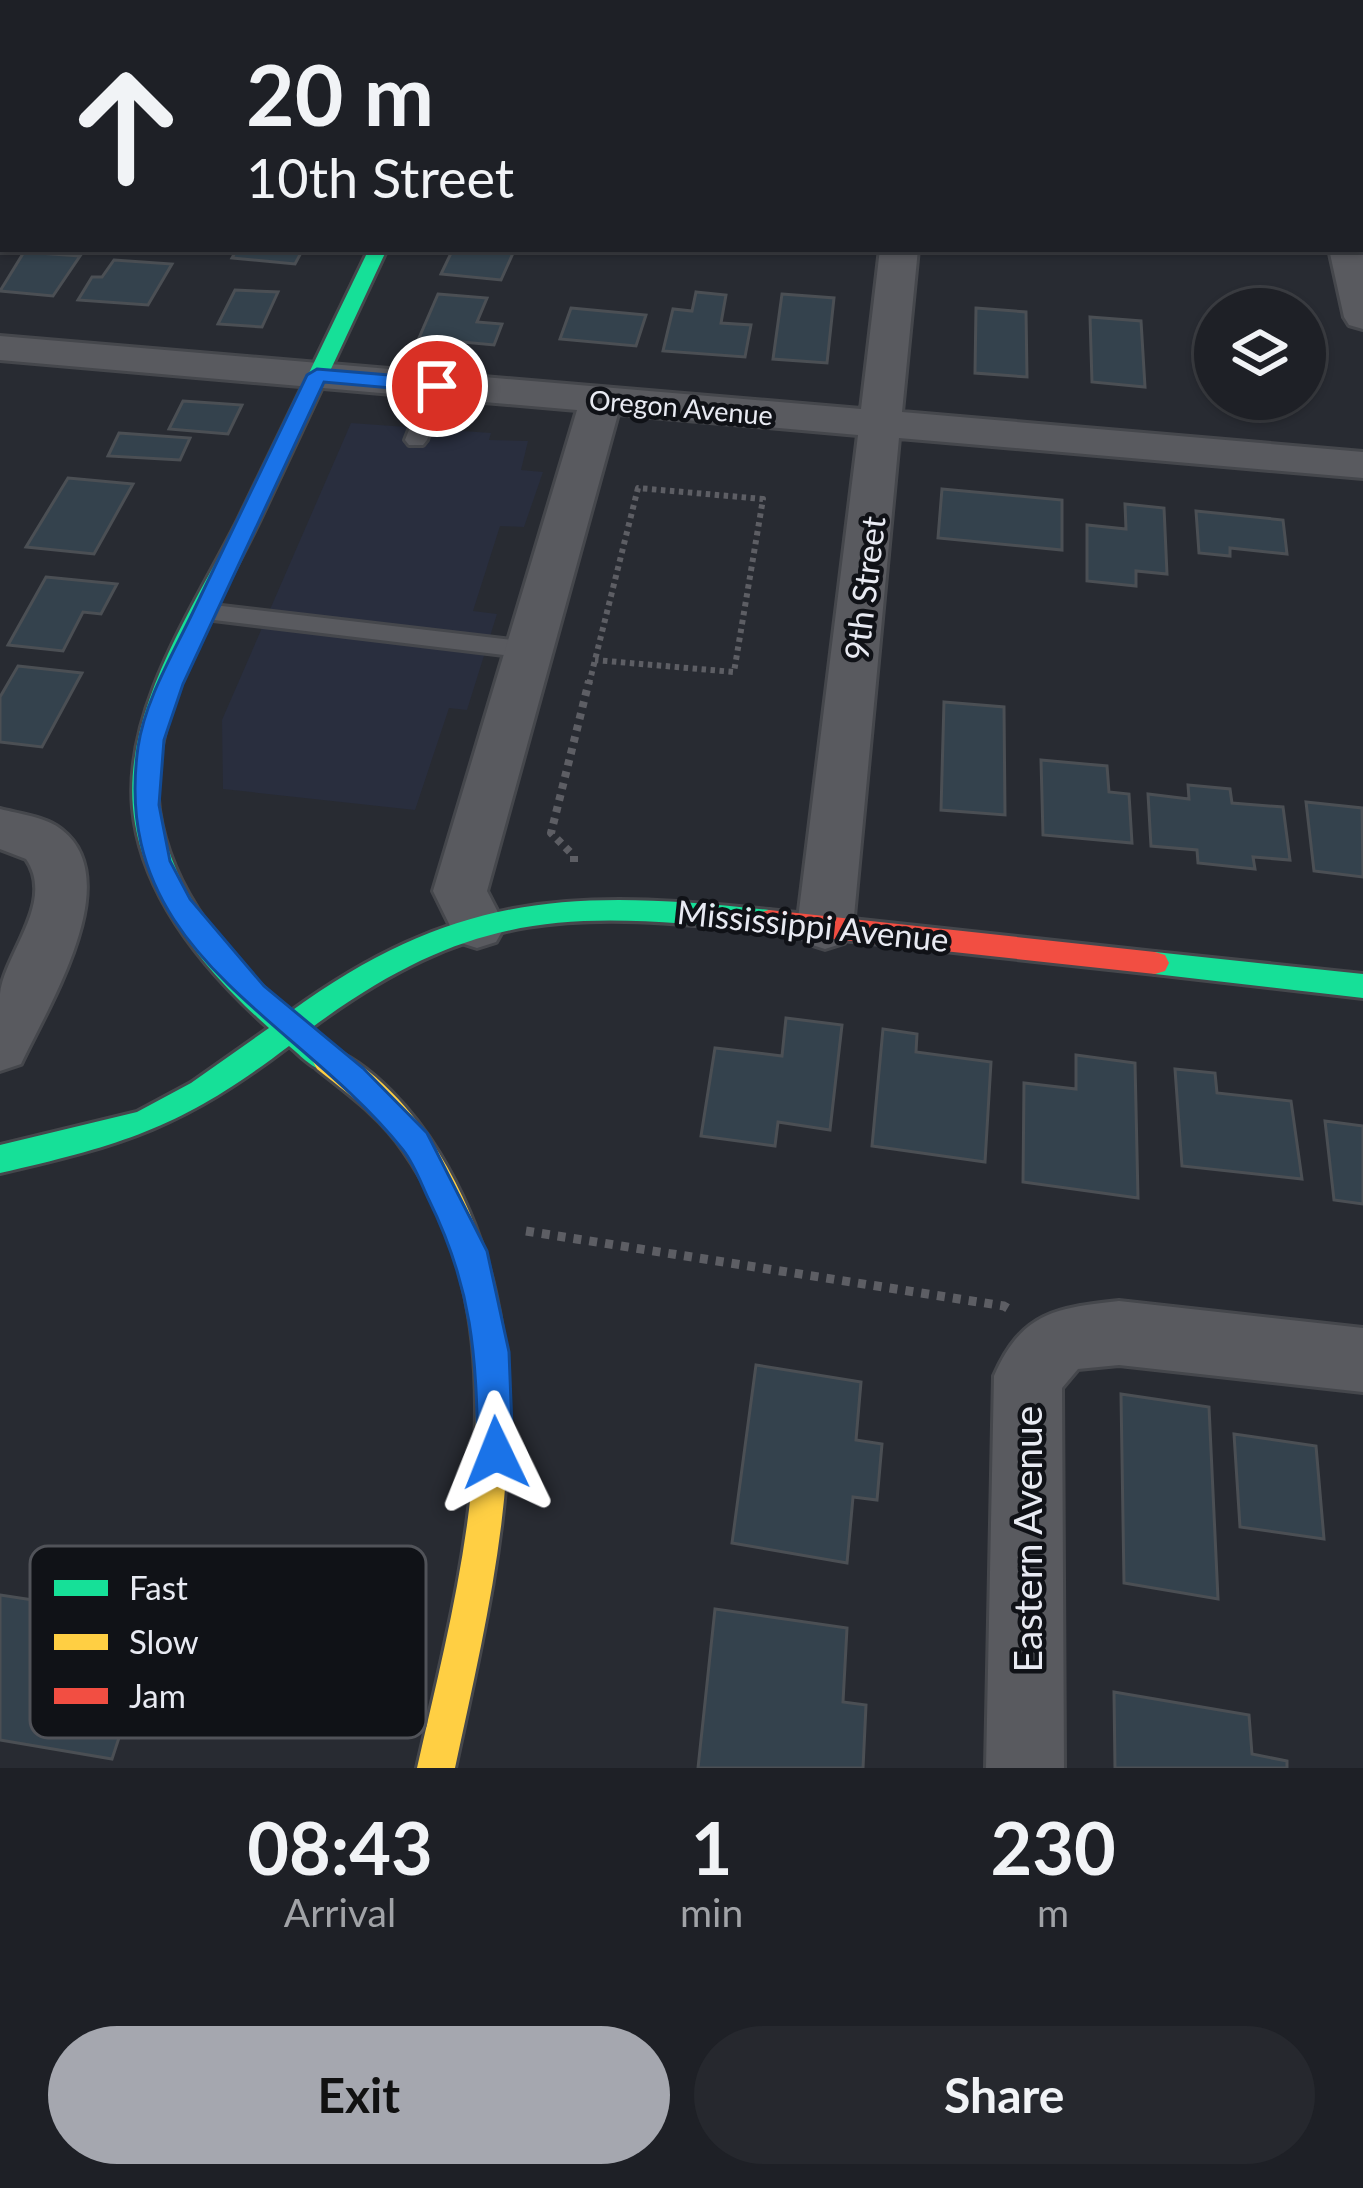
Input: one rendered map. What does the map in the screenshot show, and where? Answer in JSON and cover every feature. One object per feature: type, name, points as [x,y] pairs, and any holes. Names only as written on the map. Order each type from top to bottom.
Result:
[{"type":"street","points":[[377,252],[171,684],[152,740],[146,805],[156,862],[180,907],[254,994],[352,1078],[416,1143],[471,1251],[493,1352],[496,1453],[479,1567],[436,1768]]},
{"type":"street","name":"9th Street","points":[[825,927],[899,252]]},
{"type":"street","points":[[1349,252],[1363,317]]},
{"type":"street","name":"Oregon Avenue","points":[[0,348],[1363,465]]},
{"type":"street","points":[[477,926],[460,891],[601,400]]},
{"type":"street","points":[[0,1046],[56,928],[61,869],[23,837]]},
{"type":"street","name":"Mississippi Avenue","points":[[291,1030],[379,966],[477,926],[564,907],[622,904],[1363,986]]},
{"type":"street","points":[[0,1159],[109,1134],[164,1113],[291,1030]]},
{"type":"street","points":[[1061,1339],[1119,1333],[1363,1360]]},
{"type":"street","name":"Eastern Avenue","points":[[1025,1768],[1028,1376],[1061,1339]]},
{"type":"lane","points":[[416,440],[437,386]]},
{"type":"lane","points":[[206,612],[529,650]]},
{"type":"path","points":[[587,869],[573,870],[574,856],[551,832],[638,488],[764,499],[734,672],[595,660]]},
{"type":"path","points":[[524,1231],[1004,1306],[1061,1339]]},
{"type":"shaded area","points":[[351,423],[491,433],[489,440],[528,441],[521,470],[543,472],[524,527],[500,526],[473,611],[497,614],[467,710],[449,708],[415,810],[223,789],[222,720]]},
{"type":"building","points":[[24,252],[80,256],[53,296],[0,291]]},
{"type":"building","points":[[235,252],[301,252],[295,264],[232,258]]},
{"type":"building","points":[[452,252],[514,252],[501,280],[441,274]]},
{"type":"building","points":[[114,260],[172,264],[148,305],[78,300],[92,277],[102,277]]},
{"type":"building","points":[[235,290],[278,292],[262,327],[218,324]]},
{"type":"building","points":[[696,292],[726,295],[721,323],[751,325],[745,357],[663,351],[673,309],[692,311]]},
{"type":"building","points":[[438,294],[487,298],[477,322],[502,324],[494,345],[419,338]]},
{"type":"building","points":[[782,294],[834,298],[827,363],[773,359]]},
{"type":"building","points":[[571,308],[646,315],[636,346],[560,339]]},
{"type":"building","points":[[976,308],[1026,312],[1027,377],[975,373]]},
{"type":"building","points":[[1090,317],[1141,321],[1145,387],[1092,382]]},
{"type":"building","points":[[183,401],[242,405],[228,434],[169,429]]},
{"type":"building","points":[[119,433],[190,438],[180,460],[108,456]]},
{"type":"building","points":[[68,478],[133,484],[94,554],[26,547]]},
{"type":"building","points":[[942,489],[1062,500],[1062,550],[938,538]]},
{"type":"building","points":[[1125,504],[1164,508],[1167,574],[1136,571],[1136,586],[1087,581],[1087,525],[1126,529]]},
{"type":"building","points":[[1196,511],[1283,520],[1287,554],[1230,548],[1230,556],[1199,553]]},
{"type":"building","points":[[46,577],[117,584],[101,614],[83,612],[63,651],[8,645]]},
{"type":"building","points":[[18,666],[82,673],[42,747],[0,742],[0,697]]},
{"type":"building","points":[[944,702],[1004,707],[1005,815],[941,810]]},
{"type":"building","points":[[1041,760],[1107,766],[1109,792],[1129,794],[1132,843],[1043,835]]},
{"type":"building","points":[[1188,785],[1230,789],[1232,803],[1283,807],[1290,860],[1253,857],[1255,869],[1198,863],[1197,850],[1151,846],[1148,794],[1189,799]]},
{"type":"building","points":[[1306,802],[1362,808],[1363,877],[1314,871]]},
{"type":"building","points":[[786,1018],[842,1025],[830,1130],[778,1122],[775,1146],[701,1136],[715,1048],[782,1056]]},
{"type":"building","points":[[883,1029],[917,1034],[916,1052],[991,1062],[985,1162],[872,1146]]},
{"type":"building","points":[[1076,1055],[1135,1063],[1138,1198],[1023,1182],[1024,1083],[1076,1089]]},
{"type":"building","points":[[1175,1069],[1215,1073],[1217,1093],[1291,1101],[1302,1179],[1182,1166]]},
{"type":"building","points":[[1325,1121],[1363,1126],[1363,1204],[1334,1200]]},
{"type":"building","points":[[756,1365],[861,1382],[856,1440],[882,1444],[877,1500],[853,1497],[847,1563],[732,1543]]},
{"type":"building","points":[[1121,1394],[1209,1407],[1218,1599],[1124,1583]]},
{"type":"building","points":[[1234,1434],[1316,1446],[1324,1539],[1240,1527]]},
{"type":"building","points":[[0,1595],[30,1600],[30,1738],[119,1738],[112,1759],[0,1740]]},
{"type":"building","points":[[715,1609],[847,1628],[843,1702],[866,1705],[863,1768],[698,1768]]},
{"type":"building","points":[[1114,1692],[1249,1715],[1252,1754],[1287,1761],[1287,1768],[1115,1768]]},
{"type":"traffic: fast","points":[[327,1060],[238,981],[188,918],[154,847],[146,808],[146,773],[164,698],[180,660],[377,252]]},
{"type":"traffic: fast","points":[[0,1159],[106,1135],[167,1112],[235,1070],[364,976],[398,956],[479,925],[601,908],[769,921]]},
{"type":"traffic: fast","points":[[1155,963],[1363,986]]},
{"type":"traffic: slow","points":[[327,1060],[384,1107],[414,1140],[456,1209],[481,1284],[492,1364],[492,1446],[469,1612],[436,1768]]},
{"type":"traffic: jam","points":[[769,921],[1155,963]]},
{"type":"route","points":[[437,386],[317,375],[171,684],[152,740],[146,805],[156,862],[180,907],[254,994],[352,1078],[416,1143],[471,1251],[493,1352],[496,1453]]}]
